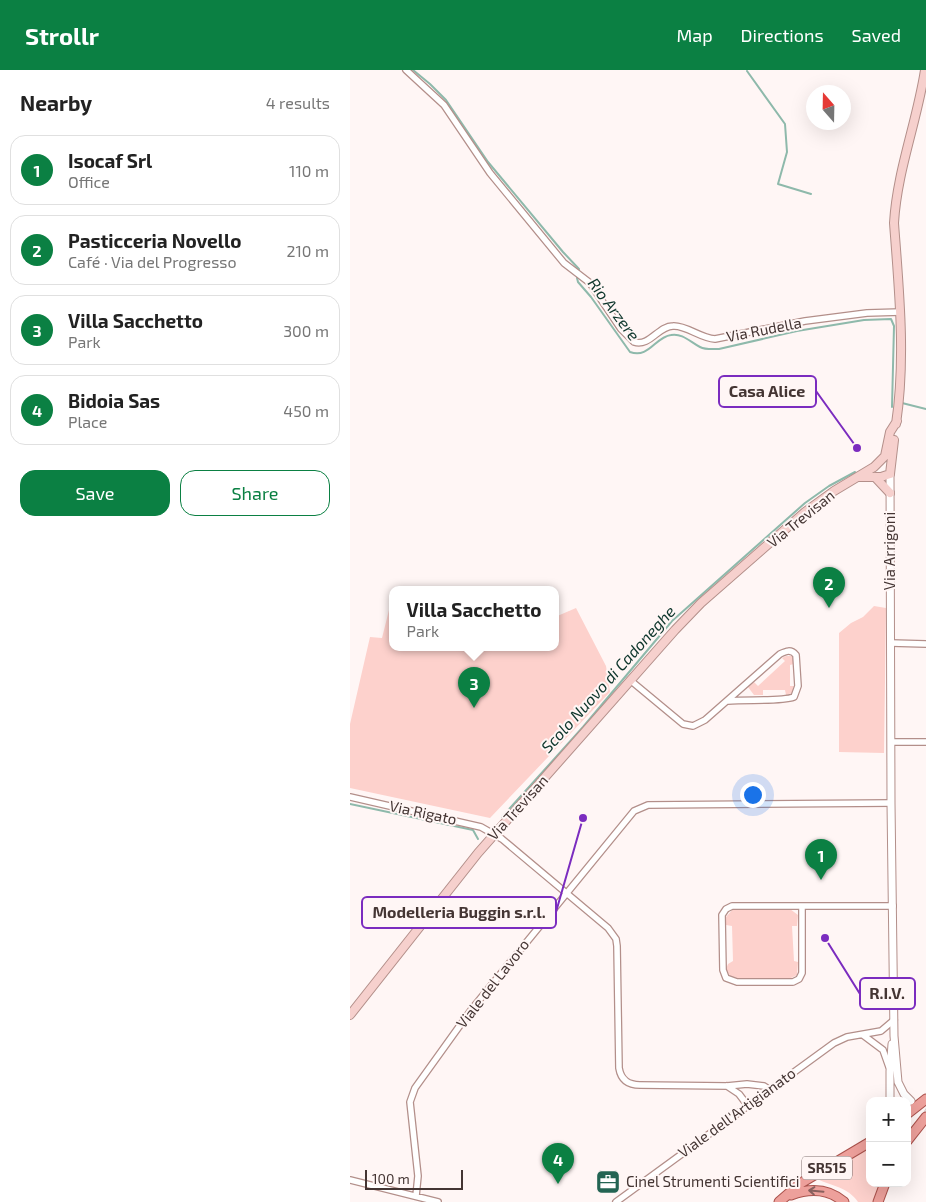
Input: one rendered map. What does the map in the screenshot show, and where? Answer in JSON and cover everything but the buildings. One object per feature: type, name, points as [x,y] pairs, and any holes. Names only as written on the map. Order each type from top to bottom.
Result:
[{"type":"main road","name":"Via Arrigoni","points":[[890,474],[897,421],[901,312],[894,223],[895,211],[900,178],[925,72]]},
{"type":"main road","name":"Via Trevisan","points":[[350,1015],[458,876],[675,630],[702,603],[805,512],[834,491],[871,469],[885,456],[890,432],[897,421]]},
{"type":"main road","points":[[871,469],[883,470],[890,474]]},
{"type":"main road","points":[[858,477],[875,477],[890,474]]},
{"type":"main road","points":[[875,477],[890,493]]},
{"type":"main road","points":[[911,1111],[926,1099]]},
{"type":"main road","points":[[911,1136],[926,1117]]},
{"type":"main road","name":"SR515","points":[[782,1199],[802,1183],[866,1144]]},
{"type":"main road","points":[[878,1202],[884,1187]]},
{"type":"main road","points":[[782,1199],[805,1190],[816,1190],[828,1192],[844,1202]]},
{"type":"street","name":"Via Rudella","points":[[411,71],[444,105],[490,173],[564,263],[590,283],[621,329],[634,342],[644,342],[672,325],[705,338],[720,338],[805,321],[867,313],[901,312]]},
{"type":"street","name":"Via Arrigoni","points":[[890,474],[894,1036],[898,1082],[907,1097]]},
{"type":"street","points":[[891,643],[926,644]]},
{"type":"street","points":[[630,680],[683,724],[688,726],[705,720],[780,654],[791,651],[796,655],[798,686],[794,696],[786,699],[728,701]]},
{"type":"street","points":[[891,742],[926,742]]},
{"type":"street","name":"Via Rigato","points":[[350,797],[473,824],[502,839],[608,928],[616,939],[618,946],[619,1068],[623,1079],[635,1085],[726,1086]]},
{"type":"street","name":"Viale del Lavoro","points":[[416,1196],[418,1176],[410,1102],[415,1088],[471,1010],[634,811],[648,805],[891,803]]},
{"type":"street","points":[[802,907],[802,973],[799,979],[792,982],[736,982],[726,978],[723,970],[722,915],[726,909],[732,906],[893,906]]},
{"type":"street","name":"Viale dell'Artigianato","points":[[616,1202],[834,1043],[847,1036],[880,1031],[894,1020]]},
{"type":"street","points":[[863,1035],[883,1050],[890,1071]]},
{"type":"street","name":"Via Arrigoni","points":[[890,1097],[891,1052],[894,1036]]},
{"type":"street","points":[[726,1086],[759,1084],[770,1090]]},
{"type":"street","points":[[726,1086],[739,1094],[748,1106]]},
{"type":"street","points":[[849,1155],[866,1140]]},
{"type":"street","points":[[350,1180],[438,1202]]},
{"type":"shaded area","points":[[874,606],[886,608],[884,753],[839,752],[839,633],[851,623],[863,617]]},
{"type":"shaded area","points":[[576,608],[606,666],[610,692],[490,818],[350,788],[350,724],[370,637],[382,638],[389,610],[389,651],[559,651],[559,615]]},
{"type":"shaded area","points":[[792,656],[794,664],[790,665],[790,686],[794,686],[792,693],[786,695],[785,690],[763,690],[763,695],[754,695],[748,687],[754,682],[758,686],[785,661],[782,658]]},
{"type":"shaded area","points":[[733,909],[790,909],[798,915],[797,926],[792,926],[794,961],[798,962],[797,975],[791,978],[737,978],[730,976],[726,969],[728,964],[733,961],[732,926],[726,925],[726,917]]},
{"type":"shaded area","points":[[866,1149],[866,1187],[879,1187],[873,1202],[858,1202],[845,1190],[817,1179]]},
{"type":"waterway","name":"Rio Arzere","points":[[413,70],[446,100],[488,162],[579,269],[578,282],[630,352],[642,353],[661,339],[671,335],[683,337],[702,348],[719,349],[797,331],[864,320],[891,319],[894,326],[892,407]]},
{"type":"waterway","points":[[747,71],[785,124],[787,152],[778,184],[811,194]]},
{"type":"waterway","name":"Rio Arzere","points":[[902,403],[926,409]]},
{"type":"waterway","name":"Scolo Nuovo di Cadoneghe","points":[[502,817],[583,727],[672,621],[805,503],[829,486],[855,472]]},
{"type":"waterway","name":"Scolo Nuovo di Cadoneghe","points":[[350,804],[473,830],[478,839]]},
{"type":"tunnel","points":[[916,1104],[926,1110]]},
{"type":"place","name":"Casa Alice","points":[[857,448]]},
{"type":"place","name":"Pasticceria Novello","points":[[829,608]]},
{"type":"place","name":"Villa Sacchetto","points":[[474,708]]},
{"type":"place","name":"Modelleria Buggin s.r.l.","points":[[583,818]]},
{"type":"place","name":"Isocaf Srl","points":[[821,880]]},
{"type":"place","name":"R.I.V.","points":[[825,938]]},
{"type":"place","name":"Cinel Strumenti Scientifici","points":[[608,1182]]},
{"type":"place","name":"Bidoia Sas","points":[[558,1184]]}]
